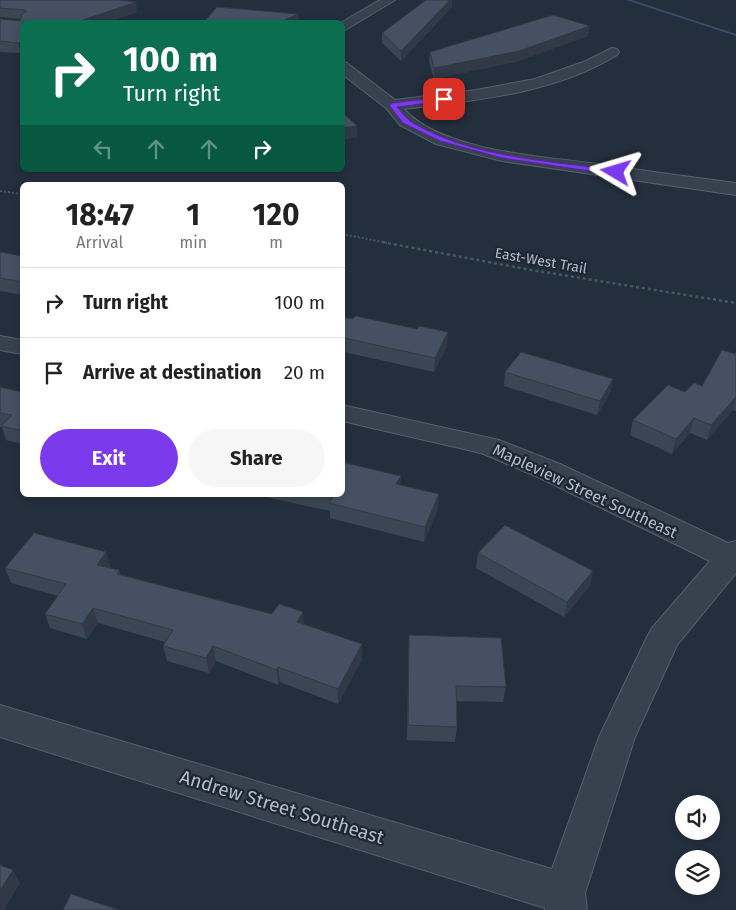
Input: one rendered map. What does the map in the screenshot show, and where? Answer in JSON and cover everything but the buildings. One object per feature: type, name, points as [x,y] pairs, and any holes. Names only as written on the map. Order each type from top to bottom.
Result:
[{"type":"street","points":[[345,26],[390,0]]},
{"type":"street","points":[[392,105],[461,97],[533,84],[601,61],[612,52]]},
{"type":"street","points":[[345,68],[392,105],[406,121],[442,140],[502,156],[736,189]]},
{"type":"street","points":[[0,343],[20,347]]},
{"type":"street","name":"Mapleview Street Southeast","points":[[345,414],[489,446],[550,471],[734,557]]},
{"type":"street","points":[[565,902],[617,737],[664,637],[734,557]]},
{"type":"street","name":"Andrew Street Southeast","points":[[0,721],[565,902]]},
{"type":"path","points":[[0,191],[20,194]]},
{"type":"path","name":"East-West Trail","points":[[345,235],[531,270],[736,303]]},
{"type":"waterway","points":[[628,0],[736,35]]},
{"type":"route","points":[[444,99],[392,105],[406,121],[442,140],[502,156],[616,172]]}]
